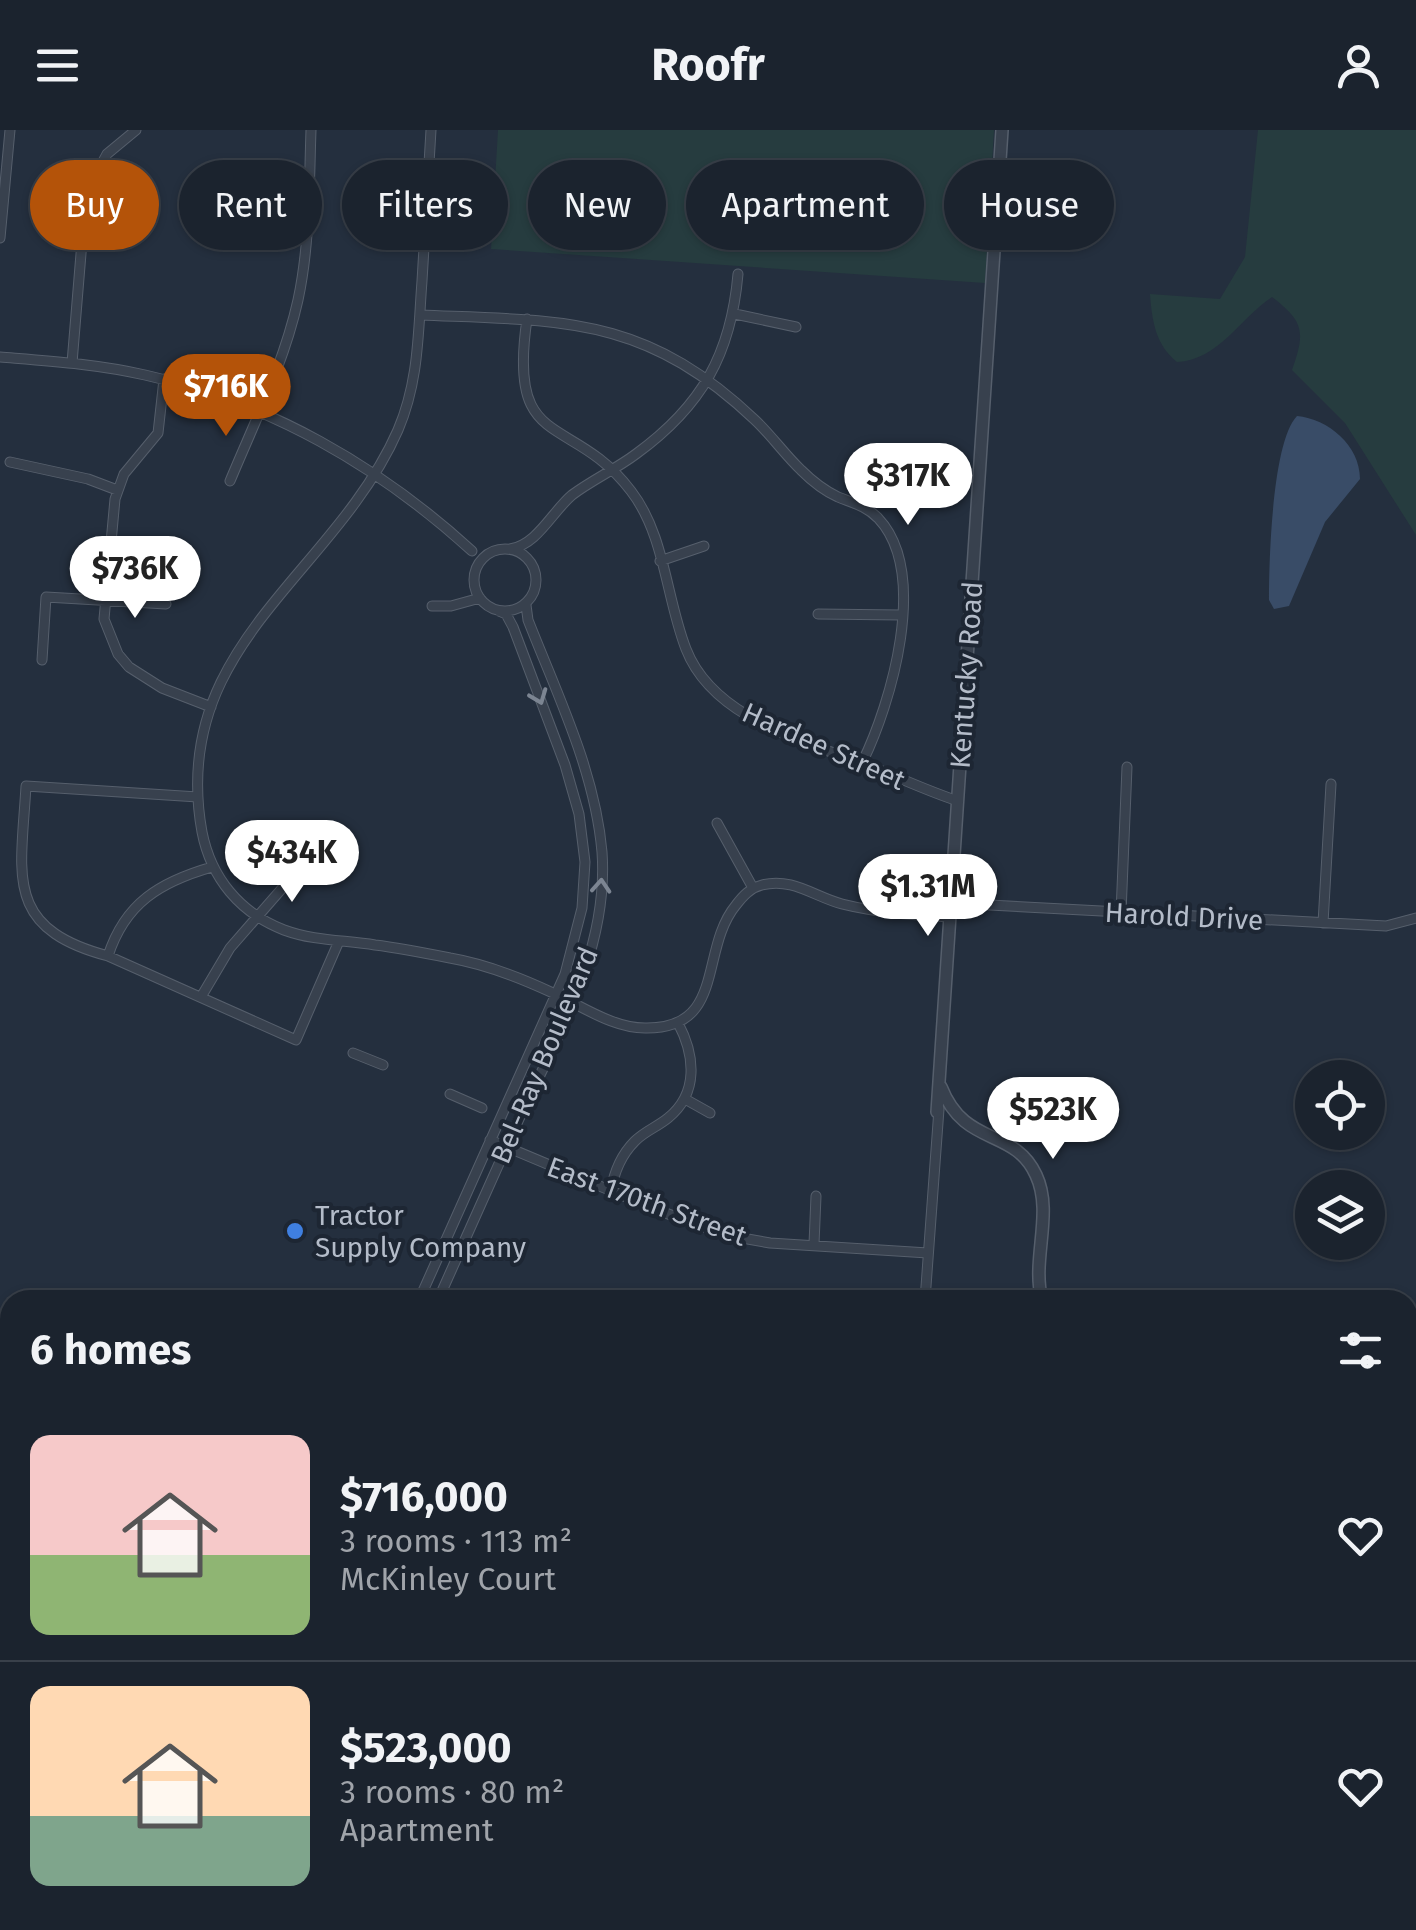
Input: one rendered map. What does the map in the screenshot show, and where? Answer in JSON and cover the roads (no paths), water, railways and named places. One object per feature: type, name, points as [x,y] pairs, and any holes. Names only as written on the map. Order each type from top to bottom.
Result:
[{"type":"street","points":[[0,238],[10,130]]},
{"type":"street","points":[[72,363],[86,193],[108,154],[136,130]]},
{"type":"street","points":[[230,481],[283,354],[302,276],[311,130]]},
{"type":"street","points":[[431,130],[418,360],[410,395],[396,433],[374,473],[319,548],[240,643],[211,707],[199,755],[198,797],[204,845],[212,868],[234,898],[257,916],[306,936],[458,959],[523,980],[610,1020],[638,1028],[678,1023],[702,1001],[718,934],[734,907],[753,888],[717,823]]},
{"type":"street","name":"Kentucky Road","points":[[936,1119],[1002,130]]},
{"type":"street","points":[[0,357],[72,363],[164,379],[258,412],[374,473],[472,551],[489,552],[530,542],[557,508],[677,420],[724,350],[735,314],[738,274]]},
{"type":"street","points":[[735,314],[796,326]]},
{"type":"street","points":[[420,315],[583,325],[626,336],[671,356],[754,419],[810,478],[839,497],[863,506],[880,521],[893,542],[902,572],[901,615],[890,690],[862,763]]},
{"type":"street","name":"Hardee Street","points":[[528,320],[524,366],[531,408],[544,425],[611,470],[643,509],[686,650],[716,692],[726,702],[788,734],[958,801]]},
{"type":"street","points":[[164,379],[158,434],[124,474],[111,515],[104,619],[110,639],[129,667],[162,688],[211,707]]},
{"type":"street","points":[[10,462],[118,490]]},
{"type":"street","name":"Bel-Ray Boulevard","points":[[443,1289],[572,1002],[592,948],[599,915],[602,854],[596,811],[583,765],[528,620],[526,604],[536,590],[530,542]]},
{"type":"street","points":[[660,562],[704,546]]},
{"type":"street","points":[[510,549],[533,566]]},
{"type":"street","points":[[432,606],[451,606],[480,598],[474,582],[472,551]]},
{"type":"street","points":[[475,570],[489,552]]},
{"type":"street","points":[[42,660],[46,597],[166,604]]},
{"type":"street","name":"Bel-Ray Boulevard","points":[[423,1290],[556,994],[574,949],[582,908],[585,862],[579,814],[565,765],[513,626],[506,614],[480,598]]},
{"type":"street","points":[[499,610],[513,611],[526,604]]},
{"type":"street","points":[[818,614],[901,615]]},
{"type":"street","points":[[1120,913],[1127,767]]},
{"type":"street","points":[[1323,923],[1331,784]]},
{"type":"street","points":[[198,797],[26,786],[21,873],[36,920],[64,939],[296,1040],[339,941]]},
{"type":"street","points":[[579,814],[596,811]]},
{"type":"street","points":[[108,956],[120,926],[139,902],[190,874],[212,868]]},
{"type":"street","points":[[201,997],[230,948],[299,869]]},
{"type":"street","name":"Harold Drive","points":[[753,888],[784,883],[885,912],[1120,913],[1386,926],[1416,918]]},
{"type":"street","points":[[611,1191],[628,1149],[685,1099],[692,1062],[678,1023]]},
{"type":"street","points":[[353,1053],[383,1065]]},
{"type":"street","points":[[939,1080],[950,1106],[966,1126],[1019,1152],[1037,1176],[1042,1198],[1040,1290]]},
{"type":"street","points":[[450,1094],[482,1108]]},
{"type":"street","points":[[685,1099],[710,1113]]},
{"type":"street","points":[[926,1290],[936,1119],[950,1106]]},
{"type":"street","name":"East 170th Street","points":[[490,1140],[725,1235],[770,1244],[928,1253]]},
{"type":"street","points":[[814,1244],[816,1196]]},
{"type":"street","points":[[427,1282],[443,1289]]},
{"type":"water","points":[[1297,416],[1320,422],[1340,436],[1355,455],[1360,479],[1325,522],[1289,606],[1274,609],[1269,600],[1277,475],[1282,450]]},
{"type":"place","name":"Tractor Supply Company","points":[[295,1231]]}]
